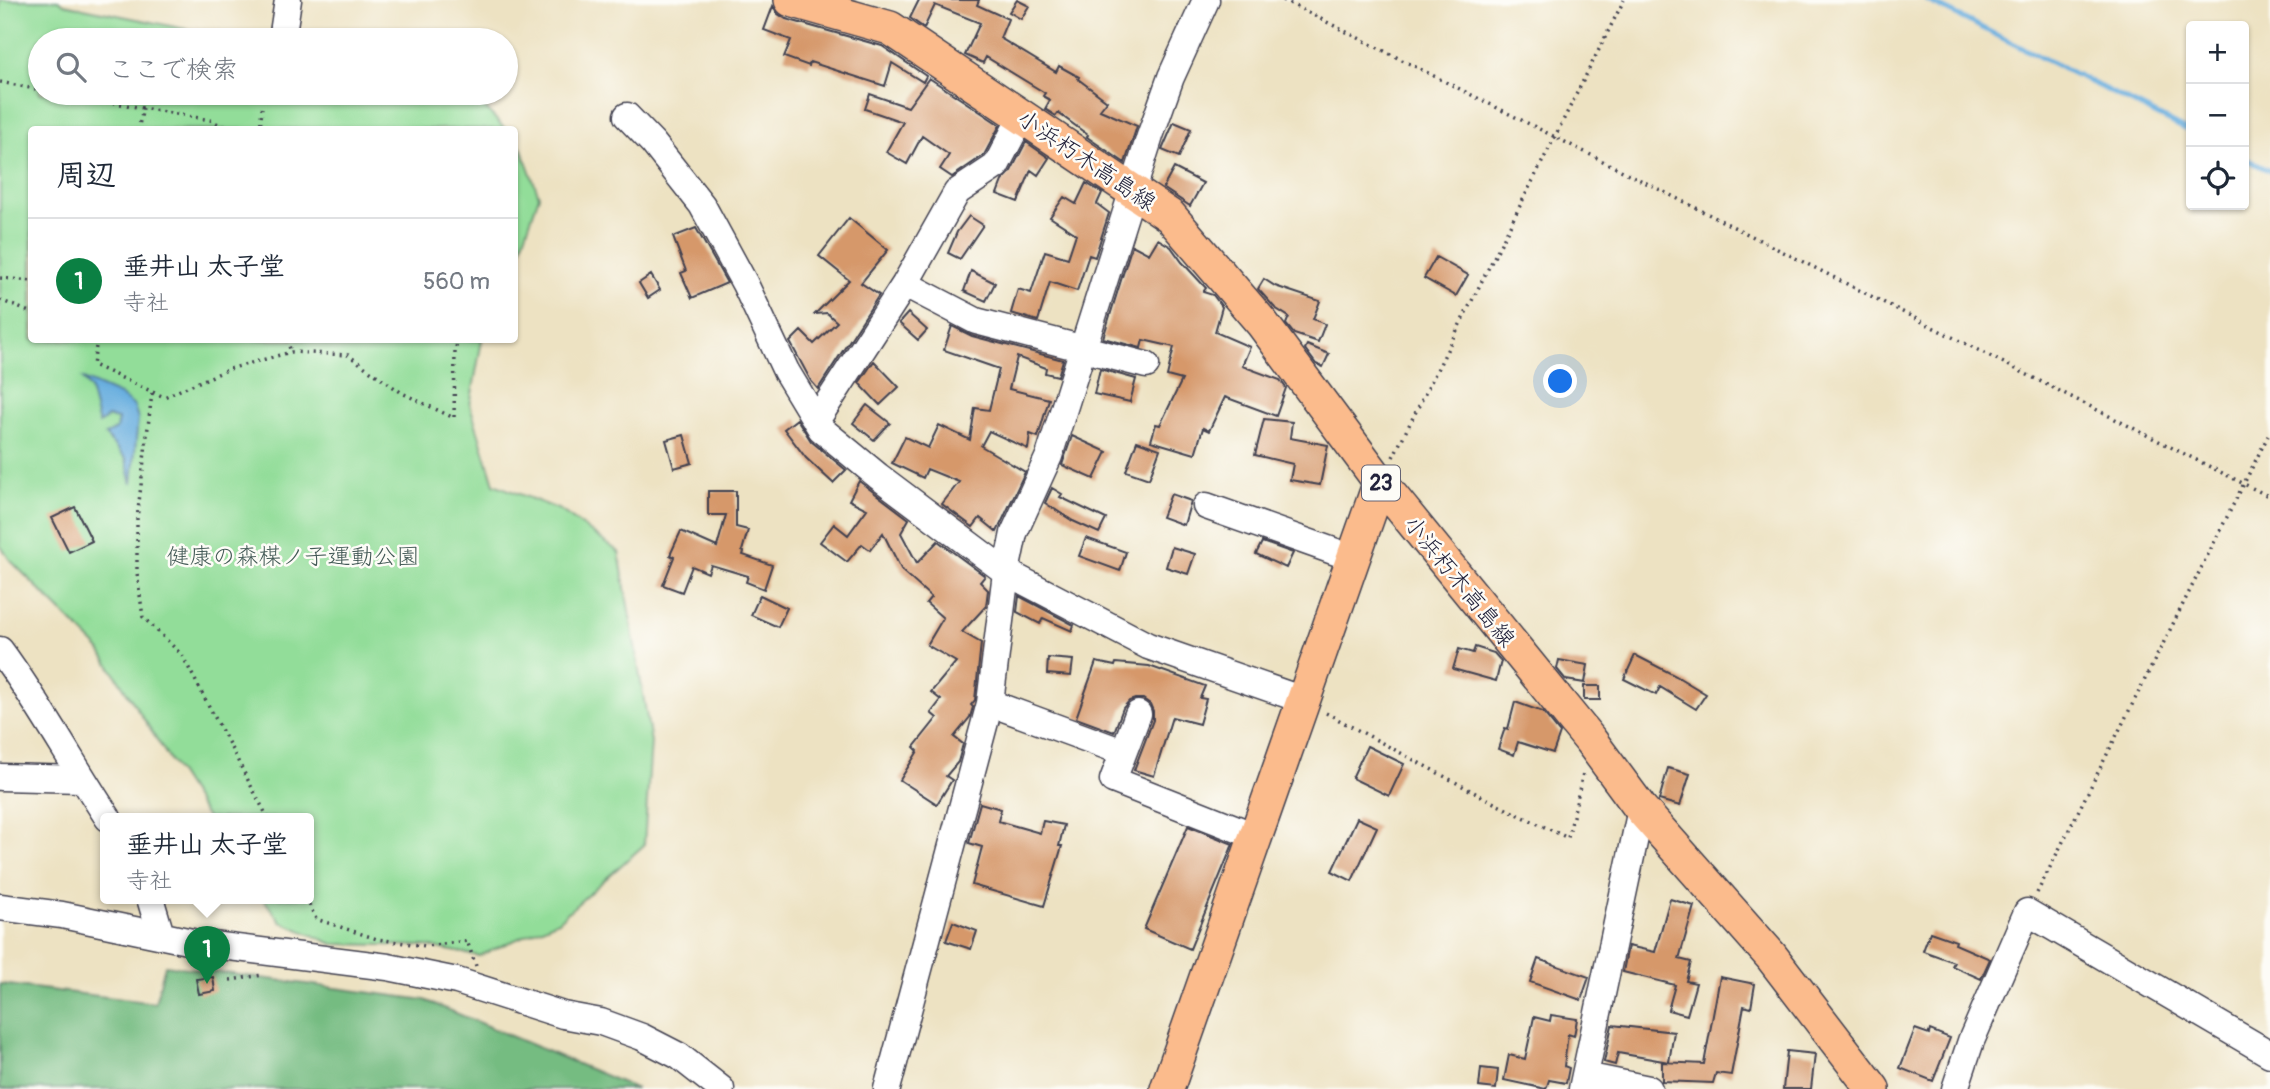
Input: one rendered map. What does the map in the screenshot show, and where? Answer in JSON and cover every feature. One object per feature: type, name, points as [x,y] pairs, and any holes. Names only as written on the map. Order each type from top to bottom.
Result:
[{"type":"main road","name":"小浜朽木高島線","points":[[791,0],[890,28],[1170,216],[1262,323],[1380,482],[1590,740],[1641,809],[1771,956],[1873,1089]]},
{"type":"main road","points":[[1167,1089],[1380,482]]},
{"type":"street","points":[[284,28],[288,0]]},
{"type":"street","points":[[887,1089],[990,703],[1006,572],[1014,533],[1049,456],[1171,78],[1206,0]]},
{"type":"street","points":[[627,116],[653,143],[702,205],[746,284],[786,371],[821,429],[878,476],[1006,572],[1147,646],[1303,700]]},
{"type":"street","points":[[816,421],[905,284],[957,192],[996,166],[1022,116]]},
{"type":"street","points":[[905,284],[976,321],[1146,365]]},
{"type":"street","points":[[1206,506],[1353,558]]},
{"type":"street","points":[[0,650],[31,691],[81,779],[105,813]]},
{"type":"street","points":[[990,703],[1123,752]]},
{"type":"street","points":[[1138,714],[1113,779],[1255,836]]},
{"type":"street","points":[[0,777],[81,779]]},
{"type":"street","points":[[1641,809],[1583,1082],[1649,1089]]},
{"type":"street","points":[[152,904],[161,935]]},
{"type":"street","points":[[0,908],[62,915],[197,943],[388,967],[457,981],[562,1014],[601,1022],[642,1037],[678,1056],[721,1089]]},
{"type":"street","points":[[1955,1089],[1971,1041],[2027,912],[2270,1054]]},
{"type":"path","points":[[1283,0],[2270,497]]},
{"type":"path","points":[[1380,482],[1624,0]]},
{"type":"path","points":[[0,82],[28,88]]},
{"type":"path","points":[[125,105],[210,120],[223,126]]},
{"type":"path","points":[[139,126],[142,108]]},
{"type":"path","points":[[260,126],[262,108]]},
{"type":"path","points":[[0,278],[28,282]]},
{"type":"path","points":[[0,299],[28,311]]},
{"type":"path","points":[[96,343],[93,365],[164,397],[229,369],[291,352],[348,355],[402,393],[454,418],[457,343]]},
{"type":"path","points":[[288,343],[291,352]]},
{"type":"path","points":[[152,393],[137,519],[137,573],[143,617],[182,655],[265,813]]},
{"type":"path","points":[[2027,912],[2270,432]]},
{"type":"path","points":[[1303,700],[1498,805],[1568,838],[1590,740]]},
{"type":"path","points":[[309,904],[316,919],[377,939],[426,946],[467,941],[485,990]]},
{"type":"green space","name":"健康の森楳ノ子運動公園","points":[[0,0],[59,0],[64,4],[180,28],[28,28],[28,105],[482,105],[502,126],[28,126],[28,343],[481,343],[470,405],[494,484],[560,510],[619,552],[651,742],[644,845],[558,921],[479,956],[426,946],[333,944],[281,922],[268,904],[314,904],[314,813],[204,813],[99,649],[10,560],[0,545]]},
{"type":"green space","points":[[518,144],[539,196],[518,257]]},
{"type":"green space","points":[[165,965],[425,1000],[637,1089],[0,1089],[0,984],[155,1003]]},
{"type":"water","points":[[83,379],[120,395],[134,406],[138,418],[132,484],[126,459],[105,435],[116,429],[118,419],[108,417],[99,424],[90,389]]},
{"type":"building","points":[[919,0],[979,0],[977,5],[1008,19],[1000,38],[1056,72],[1059,66],[1079,77],[1078,79],[1107,101],[1100,110],[1137,126],[1125,163],[1058,113],[1056,116],[1045,109],[1050,100],[1043,96],[1045,93],[986,57],[983,63],[965,55],[980,23],[935,5],[924,28],[910,18]]},
{"type":"building","points":[[1017,0],[1029,6],[1021,19],[1009,12]]},
{"type":"building","points":[[773,6],[778,14],[786,19],[882,46],[926,76],[923,82],[892,63],[885,86],[810,62],[809,66],[784,57],[791,40],[764,30]]},
{"type":"building","points":[[929,78],[1000,125],[984,155],[952,177],[940,169],[949,155],[922,136],[907,164],[886,152],[903,122],[865,109],[870,94],[908,107]]},
{"type":"building","points":[[1174,122],[1191,129],[1179,157],[1162,150]]},
{"type":"building","points":[[1026,142],[1049,158],[1038,175],[1031,170],[1018,202],[997,194]]},
{"type":"building","points":[[1174,168],[1203,183],[1190,206],[1163,188]]},
{"type":"building","points":[[1086,183],[1102,193],[1097,204],[1109,213],[1095,257],[1089,255],[1077,291],[1050,282],[1038,321],[1011,313],[1018,289],[1031,293],[1045,251],[1068,258],[1076,234],[1050,217],[1064,197],[1076,204]]},
{"type":"building","points":[[969,216],[983,225],[960,259],[948,253],[957,232]]},
{"type":"building","points":[[849,218],[888,250],[861,283],[879,295],[818,389],[790,342],[801,331],[814,344],[837,322],[827,313],[815,314],[849,280],[819,256]]},
{"type":"building","points":[[696,228],[727,283],[692,298],[681,273],[686,271],[673,237]]},
{"type":"building","points":[[1158,239],[1171,247],[1206,288],[1203,292],[1213,295],[1222,307],[1215,332],[1250,347],[1242,366],[1280,380],[1286,388],[1276,416],[1225,397],[1209,431],[1203,428],[1195,454],[1151,441],[1156,424],[1160,425],[1182,380],[1167,376],[1174,347],[1143,340],[1141,348],[1103,338],[1132,245],[1149,254]]},
{"type":"building","points":[[1436,257],[1468,275],[1456,296],[1424,278]]},
{"type":"building","points":[[971,271],[995,283],[986,301],[964,291]]},
{"type":"building","points":[[651,275],[660,290],[648,298],[639,283]]},
{"type":"building","points":[[1264,279],[1275,286],[1320,301],[1313,319],[1325,324],[1318,342],[1294,334],[1286,324],[1289,317],[1275,308],[1258,289]]},
{"type":"building","points":[[908,313],[927,330],[918,340],[899,323]]},
{"type":"building","points":[[952,326],[972,336],[1063,360],[1058,376],[1045,373],[1046,368],[1017,357],[1009,389],[1049,399],[1038,437],[1030,434],[1028,449],[989,431],[981,446],[1025,472],[997,532],[980,518],[973,527],[942,504],[959,482],[927,469],[923,478],[892,463],[905,437],[928,448],[939,425],[970,440],[975,408],[989,410],[999,369],[944,350]]},
{"type":"building","points":[[1307,345],[1329,354],[1323,367],[1316,364],[1305,349]]},
{"type":"building","points":[[874,361],[899,387],[880,405],[859,383]]},
{"type":"building","points":[[1100,369],[1136,379],[1130,402],[1094,394]]},
{"type":"building","points":[[867,405],[890,423],[874,440],[853,423]]},
{"type":"building","points":[[797,419],[811,441],[846,470],[833,483],[806,458],[784,429]]},
{"type":"building","points":[[1264,419],[1292,422],[1290,438],[1328,445],[1320,485],[1290,480],[1293,464],[1255,455]]},
{"type":"building","points":[[684,435],[692,463],[674,468],[666,440]]},
{"type":"building","points":[[1072,436],[1107,452],[1094,479],[1062,465]]},
{"type":"building","points":[[1137,441],[1160,449],[1149,479],[1126,471]]},
{"type":"building","points":[[859,481],[909,519],[901,533],[917,563],[938,541],[985,576],[980,582],[988,590],[986,606],[962,632],[981,643],[975,700],[971,705],[973,707],[970,717],[954,737],[963,744],[958,762],[946,776],[952,780],[937,804],[900,780],[918,751],[914,747],[937,718],[931,713],[941,700],[931,692],[956,662],[927,645],[943,618],[926,603],[931,597],[902,571],[883,533],[870,550],[862,544],[847,562],[820,542],[834,524],[848,535],[867,509],[849,500]]},
{"type":"building","points":[[1052,488],[1062,494],[1060,497],[1106,519],[1099,533],[1073,521],[1045,503]]},
{"type":"building","points":[[708,491],[736,491],[736,527],[748,530],[743,555],[772,565],[764,589],[746,582],[748,576],[711,565],[708,573],[692,566],[682,592],[663,585],[674,557],[670,555],[681,531],[717,547],[726,515],[708,515]]},
{"type":"building","points":[[1171,494],[1191,501],[1184,525],[1162,517]]},
{"type":"building","points":[[75,507],[92,541],[69,552],[52,518]]},
{"type":"building","points":[[1086,538],[1126,552],[1120,571],[1079,556]]},
{"type":"building","points":[[1262,542],[1293,553],[1286,568],[1256,554]]},
{"type":"building","points":[[1172,547],[1195,554],[1188,574],[1166,567]]},
{"type":"building","points":[[760,595],[787,608],[778,627],[751,615]]},
{"type":"building","points":[[1019,596],[1074,625],[1072,631],[1043,618],[1040,624],[1017,612]]},
{"type":"building","points":[[1475,647],[1494,653],[1501,661],[1496,681],[1453,669],[1459,649],[1473,653]]},
{"type":"building","points":[[1635,655],[1706,694],[1696,709],[1660,687],[1656,695],[1624,679]]},
{"type":"building","points":[[1048,658],[1073,660],[1071,676],[1047,674]]},
{"type":"building","points":[[1559,660],[1588,665],[1585,683],[1566,680],[1557,669]]},
{"type":"building","points":[[1096,662],[1115,666],[1116,663],[1149,666],[1205,686],[1200,698],[1206,699],[1199,724],[1172,717],[1154,776],[1134,770],[1153,720],[1150,704],[1143,699],[1129,701],[1123,708],[1114,732],[1076,718]]},
{"type":"building","points":[[1584,686],[1600,686],[1600,700],[1584,700]]},
{"type":"building","points":[[1515,702],[1543,712],[1560,733],[1553,753],[1518,742],[1514,755],[1498,749],[1505,728],[1508,729]]},
{"type":"building","points":[[1367,746],[1404,764],[1389,796],[1352,778]]},
{"type":"building","points":[[1668,768],[1690,774],[1680,806],[1659,800]]},
{"type":"building","points":[[980,803],[1001,809],[998,821],[1040,833],[1043,821],[1064,825],[1059,846],[1062,846],[1044,906],[972,885],[982,847],[969,843]]},
{"type":"building","points":[[1357,818],[1377,827],[1352,881],[1332,871]]},
{"type":"building","points":[[1188,826],[1233,844],[1190,949],[1144,929]]},
{"type":"building","points":[[1670,899],[1694,906],[1679,959],[1691,962],[1686,981],[1696,983],[1687,1015],[1668,1010],[1675,985],[1623,972],[1628,946],[1655,952]]},
{"type":"building","points":[[953,922],[977,931],[971,949],[946,941]]},
{"type":"building","points":[[1930,932],[1956,941],[1955,944],[1990,959],[1981,979],[1952,966],[1954,962],[1923,951]]},
{"type":"building","points":[[1538,959],[1589,977],[1581,1000],[1530,982]]},
{"type":"building","points":[[213,977],[215,991],[199,994],[196,979]]},
{"type":"building","points":[[1720,977],[1755,984],[1751,1008],[1744,1006],[1731,1075],[1716,1073],[1713,1083],[1662,1081],[1662,1062],[1704,1064]]},
{"type":"building","points":[[1551,1015],[1577,1019],[1574,1036],[1568,1034],[1564,1066],[1569,1068],[1566,1083],[1549,1080],[1546,1089],[1504,1080],[1509,1055],[1525,1059],[1534,1017],[1550,1021]]},
{"type":"building","points":[[1612,1025],[1674,1032],[1669,1062],[1618,1053],[1615,1065],[1604,1062]]},
{"type":"building","points":[[1915,1029],[1929,1034],[1930,1030],[1950,1038],[1933,1081],[1900,1068]]},
{"type":"building","points":[[1787,1051],[1815,1054],[1811,1089],[1783,1089]]},
{"type":"building","points":[[1481,1068],[1498,1070],[1496,1089],[1479,1087]]},
{"type":"waterway","points":[[1926,0],[2186,130]]},
{"type":"waterway","points":[[2249,160],[2270,171]]},
{"type":"place","name":"垂井山 太子堂","points":[[207,984]]}]
